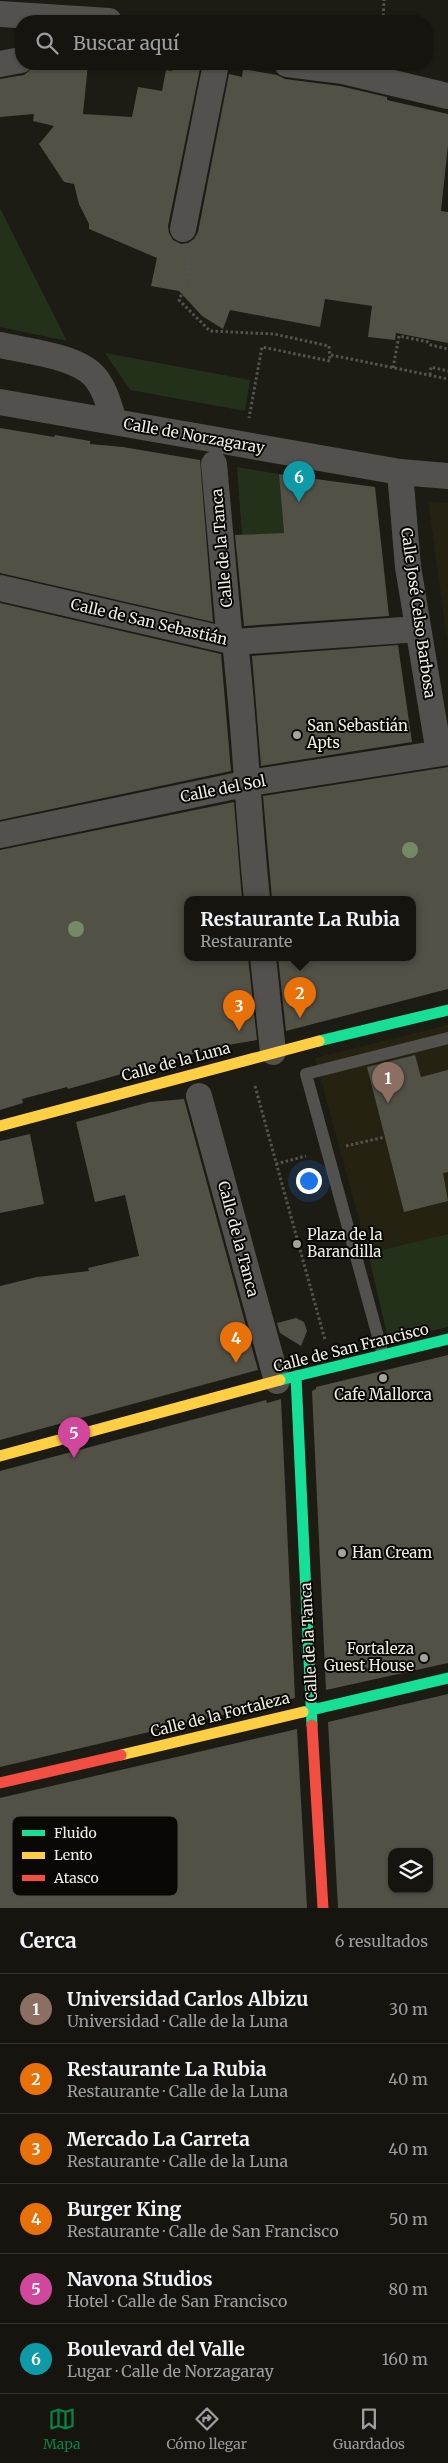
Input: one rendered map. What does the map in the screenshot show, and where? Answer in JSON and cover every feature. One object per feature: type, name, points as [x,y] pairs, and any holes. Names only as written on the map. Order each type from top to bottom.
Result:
[{"type":"street","points":[[0,14],[16,15]]},
{"type":"street","points":[[0,64],[15,61]]},
{"type":"street","points":[[183,229],[215,70]]},
{"type":"street","points":[[335,70],[448,96]]},
{"type":"street","points":[[0,344],[76,363],[93,375],[104,391],[114,421]]},
{"type":"street","name":"Calle de Norzagaray","points":[[0,402],[400,472],[448,476]]},
{"type":"street","name":"Calle de la Tanca","points":[[214,464],[229,632],[235,642],[249,783],[247,800],[256,896]]},
{"type":"street","name":"Calle José Celso Barbosa","points":[[400,472],[408,566],[418,629],[443,753]]},
{"type":"street","name":"Calle de San Sebastián","points":[[0,588],[235,642],[418,629]]},
{"type":"street","name":"Calle del Sol","points":[[0,835],[249,783],[443,753]]},
{"type":"street","points":[[263,961],[273,1052]]},
{"type":"street","name":"Calle de la Luna","points":[[0,1126],[273,1052],[448,1010]]},
{"type":"street","name":"Calle de la Tanca","points":[[199,1096],[286,1379],[312,1708],[323,1908]]},
{"type":"street","name":"Calle de San Francisco","points":[[0,1456],[286,1379],[448,1339]]},
{"type":"street","name":"Calle de la Fortaleza","points":[[0,1783],[312,1708],[448,1678]]},
{"type":"lane","points":[[383,1354],[306,1074],[448,1038]]},
{"type":"path","points":[[383,15],[384,0]]},
{"type":"path","points":[[183,229],[192,232],[184,289],[179,300],[210,331],[274,334],[329,346],[330,361],[262,347],[249,418]]},
{"type":"path","points":[[393,368],[399,336],[428,342],[431,345],[448,349]]},
{"type":"path","points":[[331,355],[448,379]]},
{"type":"path","points":[[430,375],[431,367],[448,371]]},
{"type":"path","points":[[263,1116],[328,1349]]},
{"type":"path","points":[[276,1164],[385,1136]]},
{"type":"shaded area","points":[[428,501],[448,503],[448,646]]},
{"type":"shaded area","points":[[448,1025],[448,1234],[368,1253],[315,1058]]},
{"type":"green space","points":[[1,210],[67,341],[0,327]]},
{"type":"green space","points":[[105,353],[250,380],[245,411],[130,390]]},
{"type":"green space","points":[[237,467],[279,474],[284,533],[242,535]]},
{"type":"green space","points":[[448,1234],[448,1327],[396,1339],[387,1334],[368,1253]]},
{"type":"building","points":[[30,70],[87,70],[83,114],[132,117],[138,87],[162,91],[166,70],[200,70],[168,226],[173,240],[181,244],[188,243],[194,239],[198,232],[229,74],[242,77],[243,70],[249,70],[277,75],[285,79],[340,86],[387,97],[387,100],[448,114],[448,145],[441,211],[448,212],[448,343],[396,333],[395,340],[368,337],[372,306],[325,299],[320,327],[230,310],[223,329],[202,316],[179,291],[151,286],[157,258],[89,229],[89,224],[79,204],[74,184],[64,182],[39,144],[54,126],[33,121],[34,114],[0,117],[0,79],[24,75]]},
{"type":"building","points":[[0,428],[54,437],[55,435],[90,441],[90,444],[123,447],[200,460],[213,622],[0,573]]},
{"type":"building","points":[[279,474],[375,487],[389,616],[244,626],[235,535],[284,533]]},
{"type":"building","points":[[0,603],[221,654],[231,771],[0,820]]},
{"type":"building","points":[[398,645],[412,742],[261,766],[252,656]]},
{"type":"building","points":[[448,767],[448,989],[286,1031],[278,961],[416,961],[416,896],[272,896],[263,796]]},
{"type":"building","points":[[234,802],[242,896],[184,896],[184,961],[248,961],[257,1040],[222,1046],[68,1089],[67,1087],[22,1099],[23,1103],[0,1110],[0,850]]},
{"type":"building","points":[[415,1055],[421,1077],[448,1070],[448,1172],[443,1173],[448,1201],[404,1212],[367,1067]]},
{"type":"building","points":[[184,1099],[258,1370],[0,1440],[0,1286],[37,1277],[89,1271],[88,1268],[139,1256],[125,1195],[95,1202],[76,1122],[150,1102]]},
{"type":"building","points":[[30,1134],[44,1204],[0,1213],[0,1141]]},
{"type":"building","points":[[296,1318],[304,1322],[307,1331],[301,1346],[280,1333],[277,1323]]},
{"type":"building","points":[[448,1355],[448,1663],[326,1690],[312,1391],[316,1387]]},
{"type":"building","points":[[281,1399],[295,1698],[0,1767],[0,1471],[266,1400],[267,1403]]},
{"type":"building","points":[[448,1694],[448,1908],[338,1908],[328,1722]]},
{"type":"building","points":[[297,1729],[307,1908],[0,1908],[0,1798]]},
{"type":"traffic: fast","points":[[319,1041],[448,1010]]},
{"type":"traffic: fast","points":[[280,1380],[448,1339]]},
{"type":"traffic: fast","points":[[296,1376],[312,1725]]},
{"type":"traffic: fast","points":[[303,1712],[448,1678]]},
{"type":"traffic: slow","points":[[0,1126],[319,1041]]},
{"type":"traffic: slow","points":[[0,1456],[280,1380]]},
{"type":"traffic: slow","points":[[121,1755],[303,1712]]},
{"type":"traffic: jam","points":[[312,1725],[323,1908]]},
{"type":"traffic: jam","points":[[0,1783],[121,1755]]},
{"type":"place","name":"Boulevard del Valle","points":[[299,502]]},
{"type":"place","name":"San Sebastián Apts","points":[[297,735]]},
{"type":"place","name":"Restaurante La Rubia","points":[[300,1018]]},
{"type":"place","name":"Mercado La Carreta","points":[[239,1031]]},
{"type":"place","name":"Universidad Carlos Albizu","points":[[388,1103]]},
{"type":"place","name":"Plaza de la Barandilla","points":[[297,1244]]},
{"type":"place","name":"Burger King","points":[[236,1363]]},
{"type":"place","name":"Cafe Mallorca","points":[[383,1378]]},
{"type":"place","name":"Navona Studios","points":[[74,1458]]},
{"type":"place","name":"Han Cream","points":[[342,1553]]},
{"type":"place","name":"Fortaleza Guest House","points":[[424,1658]]}]
